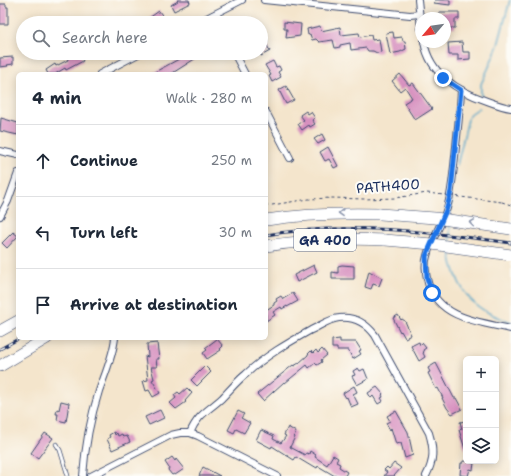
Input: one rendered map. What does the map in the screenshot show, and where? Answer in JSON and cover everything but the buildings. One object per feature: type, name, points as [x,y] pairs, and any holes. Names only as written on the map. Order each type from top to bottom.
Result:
[{"type":"highway","name":"GA 400","points":[[268,220],[310,215],[356,213],[435,218],[511,228]]},
{"type":"highway","name":"GA 400","points":[[268,246],[324,240],[385,240],[432,244],[511,255]]},
{"type":"highway","points":[[0,331],[16,322]]},
{"type":"highway","points":[[0,366],[44,340]]},
{"type":"street","points":[[213,15],[242,0]]},
{"type":"street","points":[[264,0],[415,14]]},
{"type":"street","points":[[418,0],[419,12]]},
{"type":"street","points":[[425,48],[427,55],[443,78],[475,97],[511,108]]},
{"type":"street","points":[[104,72],[127,60]]},
{"type":"street","points":[[238,60],[244,72]]},
{"type":"street","points":[[461,90],[451,191],[447,208],[426,256],[427,278],[432,293],[447,310],[455,315],[465,319],[511,329]]},
{"type":"street","points":[[268,116],[290,158]]},
{"type":"street","points":[[0,151],[16,155]]},
{"type":"street","points":[[0,216],[8,201],[16,179]]},
{"type":"street","points":[[190,433],[194,424],[201,415],[221,399],[246,374],[266,357],[286,344],[329,321],[338,318],[348,318],[363,323],[370,328],[375,335],[429,433],[433,456],[426,476]]},
{"type":"street","points":[[83,476],[88,431],[113,351],[115,340]]},
{"type":"street","points":[[90,476],[171,435],[180,433],[190,433],[198,436],[277,476]]},
{"type":"lane","points":[[56,444],[60,450],[68,476]]},
{"type":"path","name":"PATH400","points":[[268,206],[310,199],[395,198],[427,193],[502,202],[511,205]]},
{"type":"waterway","points":[[481,96],[481,84],[498,45],[510,0]]},
{"type":"waterway","points":[[457,165],[469,115],[479,108]]},
{"type":"waterway","points":[[450,215],[452,199]]},
{"type":"waterway","points":[[450,225],[450,243]]},
{"type":"waterway","points":[[450,251],[458,280],[475,304],[484,310],[511,322]]},
{"type":"railway","points":[[268,235],[297,231],[358,228],[450,235],[511,243]]},
{"type":"railway","points":[[0,349],[16,340]]},
{"type":"route","points":[[432,293],[427,278],[426,256],[447,208],[451,191],[461,90],[443,78]]}]
